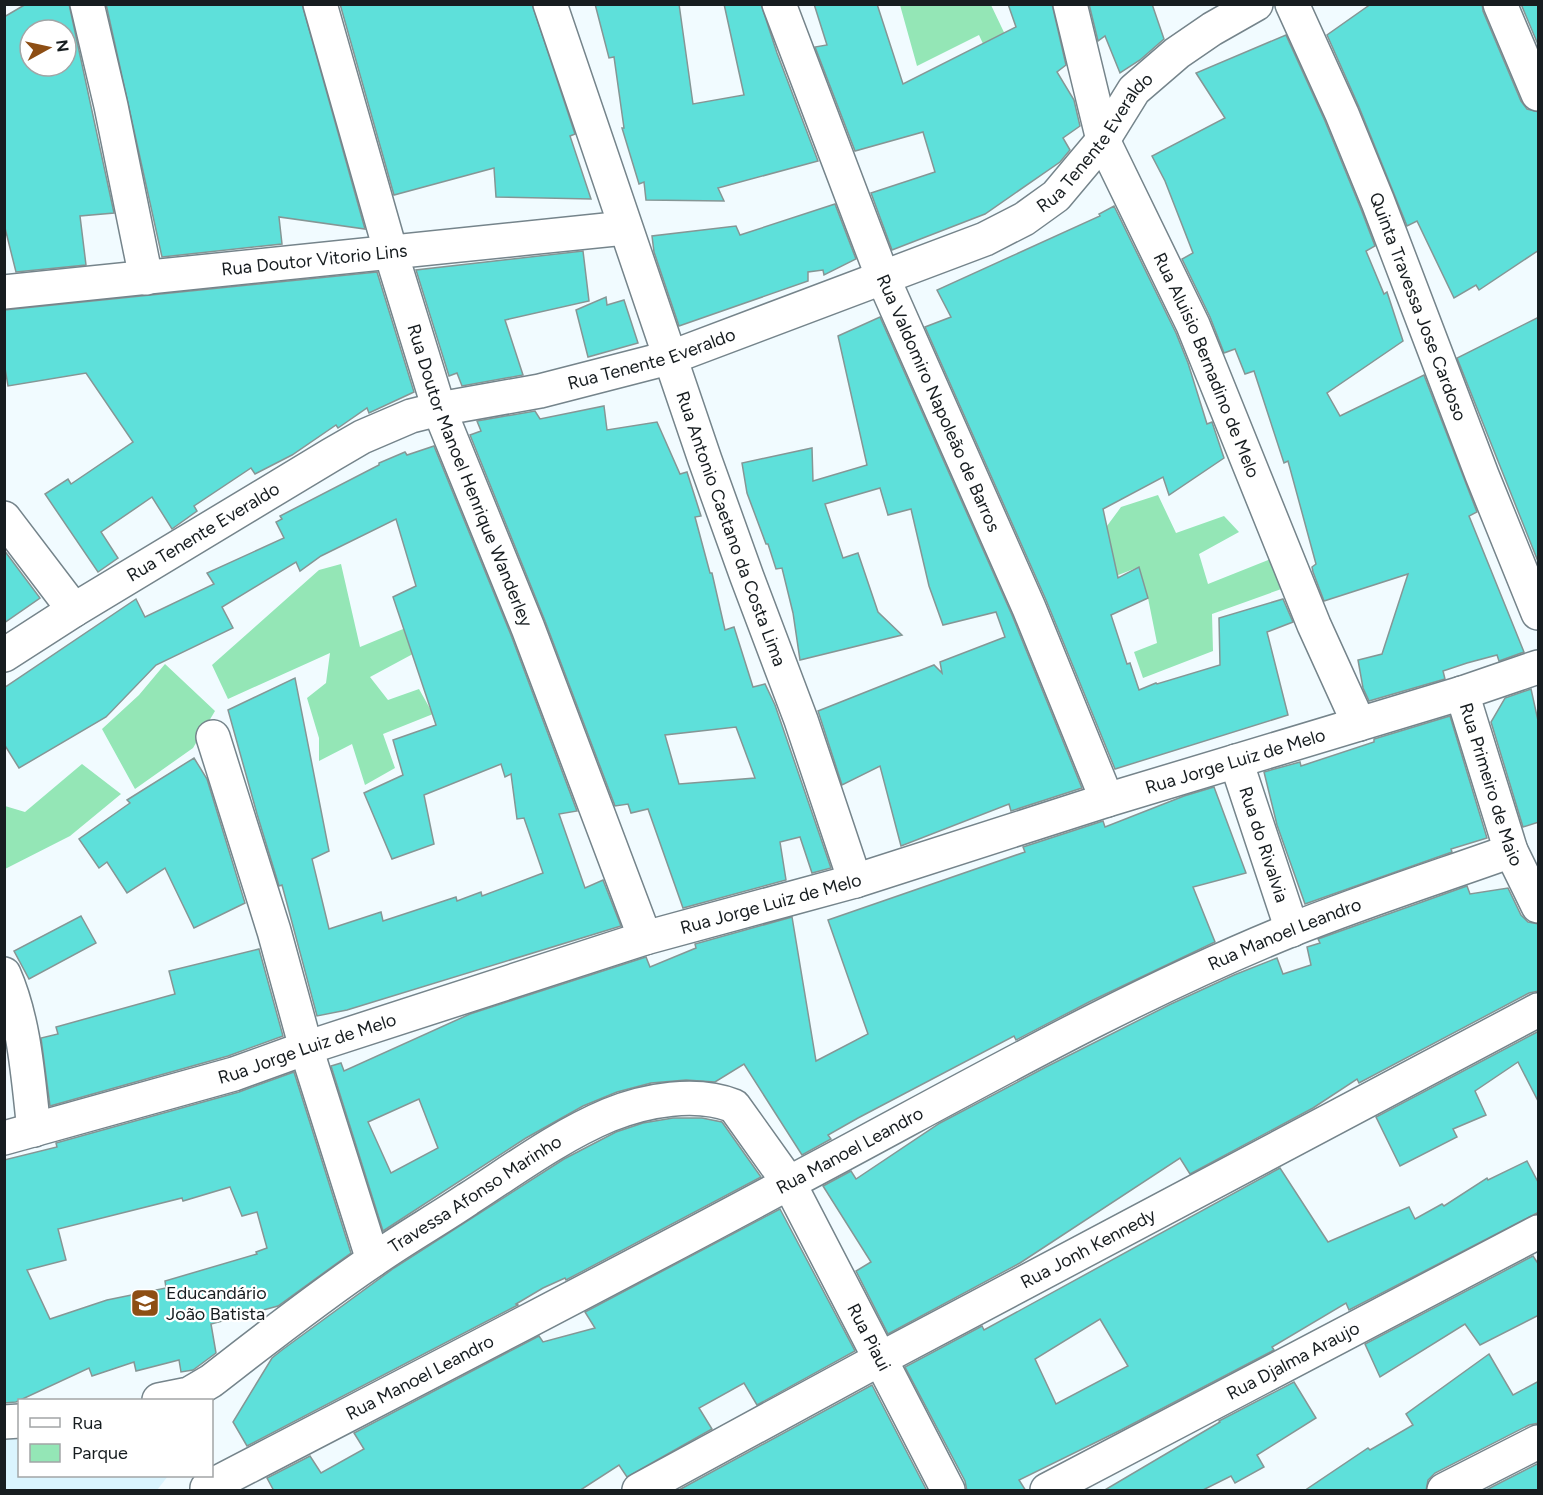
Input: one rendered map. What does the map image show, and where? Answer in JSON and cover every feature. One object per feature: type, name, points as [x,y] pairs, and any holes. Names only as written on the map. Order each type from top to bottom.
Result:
[{"type":"street","points":[[87,4],[111,106],[146,278]]},
{"type":"street","name":"Rua Doutor Manoel Henrique Wanderley","points":[[320,4],[391,253],[439,408],[528,628],[645,938]]},
{"type":"street","name":"Rua Antonio Caetano da Costa Lima","points":[[550,4],[625,228],[747,577],[801,720],[855,881]]},
{"type":"street","name":"Rua Valdomiro Napoleão de Barros","points":[[779,4],[883,278],[1024,598],[1107,800]]},
{"type":"street","name":"Rua Aluisio Bernadino de Melo","points":[[1070,4],[1103,140],[1193,325],[1314,625],[1359,724]]},
{"type":"street","name":"Rua Tenente Everaldo","points":[[4,655],[74,610],[362,437],[411,416],[439,408],[540,392],[672,357],[985,239],[1024,219],[1056,196],[1103,140],[1134,90],[1177,53],[1212,29],[1256,4]]},
{"type":"street","name":"Quinta Travessa Jose Cardoso","points":[[1292,4],[1342,114],[1378,202],[1473,454],[1539,613]]},
{"type":"street","points":[[1500,4],[1539,94]]},
{"type":"street","name":"Rua Doutor Vitorio Lins","points":[[4,292],[625,228]]},
{"type":"street","points":[[4,518],[74,610]]},
{"type":"street","name":"Rua Jorge Luiz de Melo","points":[[19,1134],[234,1074],[306,1048],[645,938],[855,881],[1107,800],[1462,693],[1539,667]]},
{"type":"street","name":"Rua Primeiro de Maio","points":[[1462,693],[1511,851],[1539,906]]},
{"type":"street","points":[[213,737],[274,931],[306,1048],[373,1260]]},
{"type":"street","name":"Rua do Rivalvia","points":[[1236,762],[1292,930]]},
{"type":"street","name":"Rua Manoel Leandro","points":[[206,1485],[789,1183],[984,1077],[1105,1016],[1292,930],[1511,851]]},
{"type":"street","points":[[4,974],[16,1005],[23,1043],[19,1134]]},
{"type":"street","name":"Rua Jonh Kennedy","points":[[639,1491],[880,1359],[1539,1010]]},
{"type":"street","name":"Travessa Afonso Marinho","points":[[180,1398],[212,1381],[373,1260],[552,1146],[608,1116],[632,1107],[700,1098],[722,1101],[734,1106],[789,1183]]},
{"type":"street","name":"Rua Piaui","points":[[789,1183],[948,1491]]},
{"type":"street","name":"Rua Djalma Araujo","points":[[1047,1491],[1539,1232]]},
{"type":"street","points":[[1444,1491],[1539,1442]]},
{"type":"shaded area","points":[[18,1438],[18,1477],[167,1477],[157,1490],[5,1490],[5,1440]]},
{"type":"green space","points":[[900,5],[991,5],[1021,68],[1000,81],[979,35],[917,66]]},
{"type":"green space","points":[[1158,495],[1176,533],[1224,516],[1239,532],[1199,554],[1208,584],[1278,556],[1287,587],[1212,614],[1213,651],[1143,678],[1134,652],[1157,643],[1139,567],[1100,582],[1093,545],[1121,507]]},
{"type":"green space","points":[[341,564],[360,647],[427,619],[437,641],[370,677],[388,700],[419,689],[433,714],[383,734],[395,768],[365,785],[352,744],[319,761],[319,738],[307,698],[326,683],[330,653],[228,699],[212,665],[319,570]]},
{"type":"green space","points":[[165,664],[215,711],[193,748],[135,789],[102,729],[139,695]]},
{"type":"green space","points":[[82,764],[121,794],[70,836],[5,869],[5,806],[25,812]]},
{"type":"building","points":[[26,4],[69,4],[72,18],[18,18],[18,78],[78,78],[78,46],[114,213],[80,216],[86,265],[16,272],[4,224],[4,17]]},
{"type":"building","points":[[106,4],[302,4],[365,229],[279,217],[282,244],[162,257]]},
{"type":"building","points":[[340,4],[532,4],[575,134],[570,136],[591,199],[496,197],[494,168],[394,195]]},
{"type":"building","points":[[595,4],[679,4],[693,104],[744,95],[724,4],[761,4],[818,161],[718,188],[724,201],[646,200],[644,182],[639,184],[622,128],[624,128],[614,57],[609,58]]},
{"type":"building","points":[[814,4],[877,4],[903,84],[1016,27],[1008,4],[1052,4],[1066,65],[1057,72],[1074,100],[1080,126],[1063,138],[1070,150],[1060,162],[985,214],[892,250],[871,193],[935,172],[923,132],[855,151],[815,47],[827,45]]},
{"type":"building","points":[[1089,4],[1152,4],[1164,39],[1140,60],[1120,73],[1105,36],[1098,41]]},
{"type":"building","points":[[1371,4],[1482,4],[1521,101],[1527,109],[1539,112],[1539,250],[1479,290],[1476,285],[1454,298],[1417,221],[1407,226],[1327,35]]},
{"type":"building","points":[[1521,4],[1539,4],[1539,47]]},
{"type":"building","points":[[1286,35],[1361,209],[1375,246],[1366,251],[1384,294],[1387,292],[1403,341],[1327,393],[1340,416],[1424,375],[1477,512],[1469,516],[1524,652],[1499,661],[1497,655],[1467,663],[1443,671],[1445,679],[1369,701],[1363,688],[1358,660],[1382,654],[1408,574],[1324,601],[1313,572],[1312,567],[1316,564],[1288,461],[1284,463],[1254,371],[1245,374],[1235,349],[1224,353],[1210,317],[1182,259],[1193,253],[1165,181],[1152,156],[1225,118],[1196,73]]},
{"type":"building","points":[[835,204],[856,259],[824,275],[823,270],[808,272],[808,281],[679,326],[654,252],[652,236],[736,226],[740,235]]},
{"type":"building","points":[[1114,206],[1176,333],[1207,424],[1212,422],[1224,458],[1169,495],[1163,477],[1103,509],[1118,578],[1139,567],[1148,598],[1111,615],[1127,664],[1130,663],[1139,690],[1220,665],[1219,618],[1283,599],[1293,622],[1267,632],[1288,715],[1115,769],[1046,600],[925,327],[951,317],[937,290],[1100,216],[1099,214]]},
{"type":"building","points":[[583,251],[589,301],[505,320],[523,375],[462,386],[457,373],[449,376],[416,270]]},
{"type":"building","points":[[377,272],[414,392],[369,413],[367,408],[338,428],[336,425],[292,455],[255,474],[251,468],[194,506],[197,511],[172,529],[152,497],[101,532],[118,558],[98,572],[45,494],[68,479],[71,484],[133,442],[86,373],[8,386],[4,362],[4,310]]},
{"type":"building","points":[[606,297],[607,305],[624,300],[638,343],[588,357],[576,310]]},
{"type":"building","points":[[880,317],[1012,615],[1082,788],[1011,811],[1009,804],[901,846],[880,766],[842,785],[818,711],[934,665],[942,673],[940,662],[1005,637],[996,612],[943,625],[929,586],[911,509],[888,515],[880,488],[825,504],[843,558],[858,553],[878,612],[902,635],[800,660],[793,613],[782,568],[776,569],[768,544],[766,544],[747,493],[742,463],[812,448],[813,481],[867,465],[838,336]]},
{"type":"building","points":[[1539,317],[1539,564],[1457,358]]},
{"type":"building","points":[[604,406],[607,430],[657,422],[680,474],[687,472],[701,516],[695,517],[710,573],[712,573],[725,630],[734,627],[753,687],[765,684],[775,705],[831,868],[812,873],[800,837],[780,842],[786,880],[683,908],[648,809],[631,813],[628,804],[615,806],[545,621],[470,435],[481,431],[477,421],[535,411],[540,419]],"holes":[[[736,727],[755,778],[679,784],[665,735]]]},
{"type":"building","points":[[434,446],[511,635],[577,811],[559,814],[585,888],[603,880],[621,926],[347,1010],[317,1016],[282,885],[279,886],[228,710],[295,678],[329,851],[312,859],[329,929],[381,912],[383,921],[456,897],[457,901],[481,892],[482,896],[543,873],[524,818],[517,819],[511,774],[505,777],[501,764],[424,795],[434,844],[392,859],[364,793],[403,775],[393,740],[436,725],[393,597],[416,586],[396,519],[321,556],[300,571],[296,562],[222,607],[233,628],[156,665],[106,717],[19,768],[4,744],[4,688],[136,599],[145,617],[214,584],[207,573],[284,538],[276,522],[282,519],[280,516],[379,463],[405,452],[407,455]]},
{"type":"building","points":[[4,550],[40,598],[4,623]]},
{"type":"building","points":[[1531,689],[1539,725],[1539,822],[1523,827],[1491,722],[1505,698]]},
{"type":"building","points":[[1450,716],[1487,838],[1451,849],[1452,852],[1305,904],[1277,825],[1264,772],[1300,762],[1301,766],[1374,742],[1374,739]]},
{"type":"building","points":[[194,758],[207,779],[245,903],[194,928],[165,868],[127,893],[107,862],[99,868],[79,839],[130,803],[127,800]]},
{"type":"building","points":[[1214,787],[1246,873],[1193,887],[1215,942],[1091,1001],[1016,1040],[1014,1036],[858,1118],[828,1135],[831,1139],[802,1155],[744,1064],[715,1082],[686,1080],[651,1083],[617,1092],[583,1106],[526,1138],[383,1231],[331,1066],[341,1063],[344,1071],[470,1014],[646,957],[650,967],[696,948],[695,944],[792,917],[816,1061],[868,1034],[828,920],[1025,852],[1023,847],[1103,821],[1105,827],[1184,796]],"holes":[[[419,1099],[438,1148],[391,1173],[368,1122]]]},
{"type":"building","points":[[1467,886],[1470,894],[1508,888],[1521,915],[1528,922],[1539,924],[1539,991],[1529,993],[1359,1083],[1357,1079],[1313,1108],[1190,1174],[1180,1158],[1020,1263],[888,1334],[856,1271],[871,1262],[823,1186],[851,1171],[856,1179],[940,1123],[1171,1004],[1277,958],[1283,974],[1311,965],[1307,947],[1320,943],[1318,939]]},
{"type":"building","points":[[81,916],[96,943],[29,979],[14,951]]},
{"type":"building","points":[[259,949],[283,1036],[228,1056],[50,1106],[41,1038],[58,1034],[56,1027],[175,994],[169,971]]},
{"type":"building","points":[[1539,1031],[1539,1103],[1518,1062],[1475,1091],[1486,1115],[1453,1129],[1457,1137],[1400,1166],[1376,1117]]},
{"type":"building","points":[[294,1072],[351,1253],[278,1306],[211,1324],[216,1353],[193,1370],[181,1372],[179,1360],[136,1371],[134,1362],[92,1376],[89,1368],[18,1399],[16,1402],[4,1403],[4,1160],[57,1147],[56,1143],[239,1092]],"holes":[[[230,1187],[242,1216],[257,1212],[267,1248],[256,1252],[257,1254],[165,1281],[166,1288],[107,1300],[50,1319],[27,1270],[66,1260],[58,1229],[182,1198],[183,1201]]]},
{"type":"building","points":[[673,1118],[702,1118],[722,1122],[761,1177],[566,1280],[565,1278],[543,1288],[516,1304],[518,1305],[247,1446],[233,1422],[272,1358],[282,1350],[394,1268],[564,1159],[616,1132],[643,1123]]},
{"type":"building","points":[[1527,1161],[1539,1184],[1539,1212],[1349,1310],[1346,1303],[1272,1347],[1274,1350],[1019,1480],[1026,1491],[967,1491],[965,1481],[905,1367],[982,1326],[984,1330],[1280,1168],[1328,1242],[1409,1207],[1415,1219],[1442,1204],[1444,1206],[1487,1178],[1488,1180]],"holes":[[[1100,1319],[1128,1366],[1056,1404],[1035,1359]]]},
{"type":"building","points":[[780,1209],[855,1351],[757,1405],[744,1383],[699,1408],[712,1429],[627,1477],[619,1465],[579,1491],[274,1491],[267,1478],[310,1456],[321,1473],[364,1449],[354,1433],[539,1336],[543,1342],[595,1328],[585,1312]]},
{"type":"building","points":[[1533,1256],[1539,1265],[1539,1315],[1480,1345],[1465,1324],[1380,1377],[1365,1344]]},
{"type":"building","points":[[1489,1354],[1513,1395],[1539,1381],[1539,1423],[1529,1425],[1435,1473],[1428,1480],[1426,1491],[1304,1491],[1368,1448],[1370,1450],[1413,1425],[1406,1414]]},
{"type":"building","points":[[1294,1382],[1316,1418],[1257,1455],[1264,1467],[1235,1483],[1231,1476],[1201,1491],[1103,1491],[1219,1421]]},
{"type":"building","points":[[872,1385],[927,1491],[677,1491]]},
{"type":"building","points":[[1539,1463],[1539,1491],[1484,1491]]},
{"type":"place","name":"Educandário João Batista","points":[[145,1303]]}]
